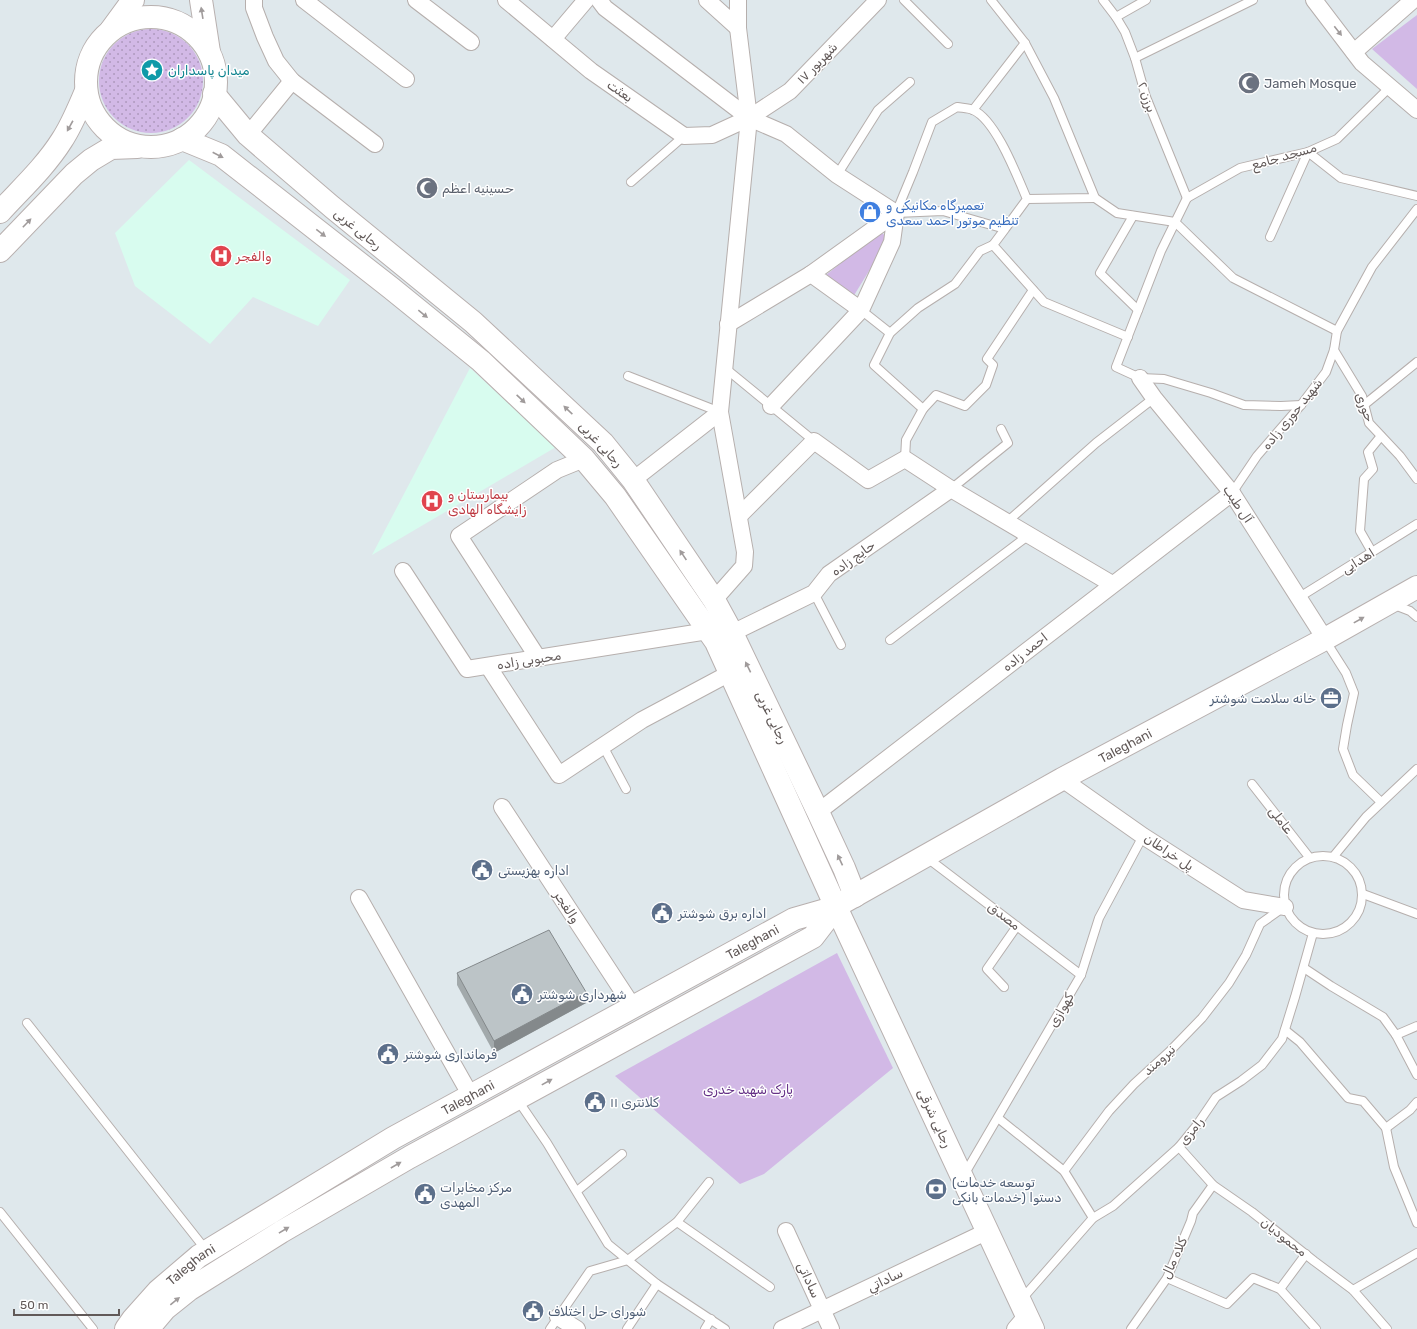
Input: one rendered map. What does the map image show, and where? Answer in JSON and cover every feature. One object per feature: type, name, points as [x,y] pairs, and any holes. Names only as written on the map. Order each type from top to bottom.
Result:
[{"type":"main road","points":[[133,0],[96,48],[87,68],[86,90],[91,108],[101,124],[114,136],[131,144],[148,147]]},
{"type":"main road","points":[[0,251],[74,174],[91,160],[111,148],[166,145],[182,139],[194,131],[204,119],[211,106],[216,88],[215,70],[209,53],[201,0]]},
{"type":"main road","points":[[110,31],[127,22],[146,17],[165,19],[183,26],[198,37],[209,53]]},
{"type":"main road","points":[[0,212],[46,161],[62,140],[76,116],[86,90]]},
{"type":"main road","name":"رجایی غربی","points":[[214,94],[248,135],[332,208],[473,322],[604,443],[633,480],[714,600],[732,632],[818,812],[855,896]]},
{"type":"main road","name":"رجایی غربی","points":[[182,139],[221,156],[391,288],[481,361],[584,458],[615,496],[716,642],[836,907]]},
{"type":"main road","points":[[584,458],[604,443]]},
{"type":"main road","name":"Taleghani","points":[[126,1329],[158,1291],[199,1256],[393,1138],[794,920],[836,907],[1062,779],[1325,639],[1417,587]]},
{"type":"main road","name":"Taleghani","points":[[148,1329],[165,1310],[190,1289],[281,1232],[410,1157],[814,937],[836,907]]},
{"type":"main road","name":"رجایی شرقی","points":[[836,907],[988,1231],[1024,1318]]},
{"type":"street","points":[[254,0],[254,8],[276,61],[292,81],[376,144]]},
{"type":"street","points":[[304,0],[406,79]]},
{"type":"street","points":[[416,0],[471,42]]},
{"type":"street","name":"بعثت","points":[[506,0],[590,71],[684,136]]},
{"type":"street","points":[[553,40],[586,0]]},
{"type":"street","points":[[599,0],[604,8],[749,118],[786,134],[838,175],[896,213]]},
{"type":"street","points":[[707,0],[738,28]]},
{"type":"street","points":[[714,600],[744,566],[745,552],[720,412],[749,118],[738,28],[738,0]]},
{"type":"street","name":"۱۷ شهریور","points":[[749,118],[790,91],[878,0]]},
{"type":"street","points":[[1314,0],[1362,63],[1417,110]]},
{"type":"street","points":[[1354,52],[1413,0]]},
{"type":"street","points":[[248,135],[292,81]]},
{"type":"street","points":[[684,136],[712,135],[749,118]]},
{"type":"street","points":[[728,324],[812,274],[896,213]]},
{"type":"street","points":[[771,406],[861,310],[892,242],[896,213]]},
{"type":"street","points":[[812,274],[861,310]]},
{"type":"street","name":"آل طیب","points":[[1140,378],[1154,398],[1232,492],[1325,639]]},
{"type":"street","points":[[633,480],[720,412]]},
{"type":"street","points":[[738,516],[814,441],[868,480],[905,459],[951,489],[1112,584]]},
{"type":"street","points":[[538,658],[459,536],[556,470],[584,458]]},
{"type":"street","name":"حایج زاده","points":[[732,632],[814,593],[829,574],[951,489]]},
{"type":"street","name":"احمد زاده","points":[[818,812],[1232,492]]},
{"type":"street","name":"محبوبی زاده","points":[[403,570],[467,669],[708,631]]},
{"type":"street","points":[[488,666],[559,775],[642,720],[730,673]]},
{"type":"street","name":"پل خراطان","points":[[1062,779],[1143,836],[1243,900],[1285,907]]},
{"type":"street","name":"والفجر","points":[[502,807],[633,1007]]},
{"type":"street","points":[[359,898],[470,1096]]},
{"type":"street","name":"ساداتی","points":[[786,1231],[831,1329]]},
{"type":"street","name":"ساداتي","points":[[782,1329],[988,1231]]},
{"type":"street","points":[[554,1323],[577,1329]]},
{"type":"lane","points":[[904,0],[948,44]]},
{"type":"lane","points":[[991,0],[1025,43],[1054,98],[1095,198],[1117,214],[1176,222],[1233,278],[1337,331]]},
{"type":"lane","name":"برزن ۲","points":[[1102,0],[1116,17],[1125,32],[1135,58],[1146,97],[1187,198]]},
{"type":"lane","points":[[1116,17],[1146,0]]},
{"type":"lane","points":[[1135,58],[1252,0]]},
{"type":"lane","points":[[973,110],[1025,43]]},
{"type":"lane","points":[[838,175],[878,110],[910,82]]},
{"type":"lane","name":"مسجد جامع","points":[[1187,198],[1240,168],[1308,152],[1337,139],[1390,87]]},
{"type":"lane","points":[[1005,229],[943,211],[896,213],[932,122],[957,107],[973,110],[987,121],[1007,153],[1027,199]]},
{"type":"lane","points":[[631,182],[684,136]]},
{"type":"lane","points":[[1270,238],[1308,152],[1340,178],[1417,196]]},
{"type":"lane","points":[[1027,199],[1095,198]]},
{"type":"lane","points":[[1187,198],[1161,251],[1116,367],[1140,378],[1164,379],[1211,393],[1244,405],[1301,406]]},
{"type":"lane","points":[[923,409],[874,365],[890,333],[918,308],[955,284],[980,251],[993,245],[1027,199]]},
{"type":"lane","name":"شهید حوری زاده","points":[[1232,492],[1257,456],[1301,406],[1326,372],[1334,350],[1337,331],[1372,267],[1417,209]]},
{"type":"lane","points":[[1133,216],[1100,272],[1138,310]]},
{"type":"lane","points":[[993,245],[1044,302],[1128,337]]},
{"type":"lane","points":[[905,459],[906,440],[923,409],[936,395],[965,406],[986,385],[993,365],[987,359],[1033,290]]},
{"type":"lane","points":[[861,310],[890,333]]},
{"type":"lane","name":"حوری","points":[[1334,350],[1362,396],[1369,423],[1400,456],[1417,479]]},
{"type":"lane","points":[[1364,405],[1417,362]]},
{"type":"lane","points":[[724,368],[814,441]]},
{"type":"lane","points":[[628,376],[720,412]]},
{"type":"lane","points":[[1007,522],[1096,442],[1154,398]]},
{"type":"lane","points":[[951,489],[1008,443],[1001,429]]},
{"type":"lane","points":[[1372,552],[1360,531],[1364,479],[1374,469],[1368,452],[1381,436]]},
{"type":"lane","name":"اهدایی","points":[[1298,598],[1417,524]]},
{"type":"lane","points":[[890,640],[1029,535]]},
{"type":"lane","points":[[814,593],[841,646]]},
{"type":"lane","points":[[1390,603],[1410,611],[1417,616]]},
{"type":"lane","points":[[1325,639],[1346,673],[1354,693],[1343,749],[1353,775],[1381,802]]},
{"type":"lane","points":[[603,746],[626,789]]},
{"type":"lane","points":[[1333,857],[1366,817],[1417,769]]},
{"type":"lane","name":"عاملی","points":[[1252,784],[1309,857]]},
{"type":"lane","name":"کهوازی","points":[[963,1177],[1081,975],[1099,918],[1143,836]]},
{"type":"lane","points":[[1321,855],[1333,857],[1345,862],[1354,871],[1360,882],[1362,894],[1361,906],[1356,917],[1347,926],[1337,932],[1325,934],[1313,933],[1301,928],[1291,919],[1285,907],[1283,895],[1285,883],[1290,872],[1298,863],[1309,857],[1321,855]]},
{"type":"lane","name":"مصدق","points":[[926,856],[1081,975]]},
{"type":"lane","points":[[1362,894],[1417,914]]},
{"type":"lane","name":"نیرومند","points":[[1064,1172],[1109,1111],[1134,1084],[1169,1052],[1202,1018],[1232,978],[1246,955],[1260,924],[1285,907]]},
{"type":"lane","points":[[1004,987],[987,969],[1017,926]]},
{"type":"lane","name":"رامزی","points":[[1024,1318],[1093,1218],[1113,1206],[1179,1147],[1197,1125],[1216,1097],[1262,1065],[1282,1039],[1313,933]]},
{"type":"lane","points":[[1304,968],[1383,1017],[1396,1035],[1417,1075]]},
{"type":"lane","points":[[27,1023],[207,1251]]},
{"type":"lane","points":[[1396,1035],[1417,1026]]},
{"type":"lane","points":[[1285,1030],[1300,1042],[1348,1098],[1363,1101],[1386,1128],[1394,1167],[1417,1223]]},
{"type":"lane","points":[[517,1099],[577,1191],[608,1244],[657,1284],[726,1329]]},
{"type":"lane","points":[[1386,1128],[1410,1110],[1417,1102]]},
{"type":"lane","points":[[998,1118],[1064,1172],[1093,1218]]},
{"type":"lane","name":"محمودیان","points":[[1179,1147],[1213,1185],[1252,1212],[1353,1290],[1387,1329]]},
{"type":"lane","points":[[577,1191],[622,1154]]},
{"type":"lane","points":[[554,1323],[590,1271],[628,1260],[678,1222],[709,1182]]},
{"type":"lane","name":"کلاه مال","points":[[1131,1329],[1167,1278],[1191,1222],[1193,1213],[1213,1185]]},
{"type":"lane","points":[[0,1212],[93,1329]]},
{"type":"lane","points":[[678,1222],[770,1287]]},
{"type":"lane","points":[[1353,1290],[1417,1253]]},
{"type":"lane","points":[[1280,1289],[1306,1254]]},
{"type":"lane","points":[[1167,1278],[1227,1304],[1253,1278],[1280,1289],[1316,1329]]},
{"type":"lane","points":[[627,1329],[657,1284]]},
{"type":"lane","points":[[705,1329],[711,1320]]},
{"type":"shaded area","name":"والفجر","points":[[189,160],[350,280],[318,326],[253,297],[210,344],[135,286],[115,233]]},
{"type":"shaded area","name":"بیمارستان و زایشگاه الهادی","points":[[470,368],[556,447],[372,555]]},
{"type":"green space","points":[[1417,15],[1417,89],[1372,49]]},
{"type":"green space","points":[[151,29],[171,33],[188,44],[199,61],[203,81],[199,101],[188,118],[171,129],[151,133],[131,129],[114,118],[103,101],[99,81],[103,61],[114,44],[131,33]]},
{"type":"green space","points":[[880,232],[886,236],[883,248],[853,297],[826,275]]},
{"type":"green space","name":"پارک شهید خدری","points":[[837,953],[893,1068],[764,1174],[740,1184],[615,1076]]},
{"type":"building","name":"شهرداری شوشتر","points":[[549,930],[586,992],[494,1041],[457,973]]},
{"type":"place","name":"میدان پاسداران","points":[[152,70]]},
{"type":"place","name":"Jameh Mosque","points":[[1249,83]]},
{"type":"place","name":"حسینیه اعظم","points":[[427,188]]},
{"type":"place","name":"تعمیرگاه مکانیکی و تنظیم موتور احمد سعدی","points":[[870,212]]},
{"type":"place","name":"والفجر","points":[[221,256]]},
{"type":"place","name":"بیمارستان و زایشگاه الهادی","points":[[432,501]]},
{"type":"place","name":"خانه سلامت شوشتر","points":[[1331,698]]},
{"type":"place","name":"اداره بهزیستی","points":[[482,870]]},
{"type":"place","name":"اداره برق شوشتر","points":[[662,913]]},
{"type":"place","name":"شهرداری شوشتر","points":[[522,994]]},
{"type":"place","name":"فرمانداری شوشتر","points":[[388,1054]]},
{"type":"place","name":"کلانتری ۱۱","points":[[595,1102]]},
{"type":"place","name":"(توسعه خدمات دستوا (خدمات بانکی","points":[[936,1189]]},
{"type":"place","name":"مرکز مخابرات المهدی","points":[[425,1194]]},
{"type":"place","name":"شورای حل اختلاف","points":[[533,1311]]}]
